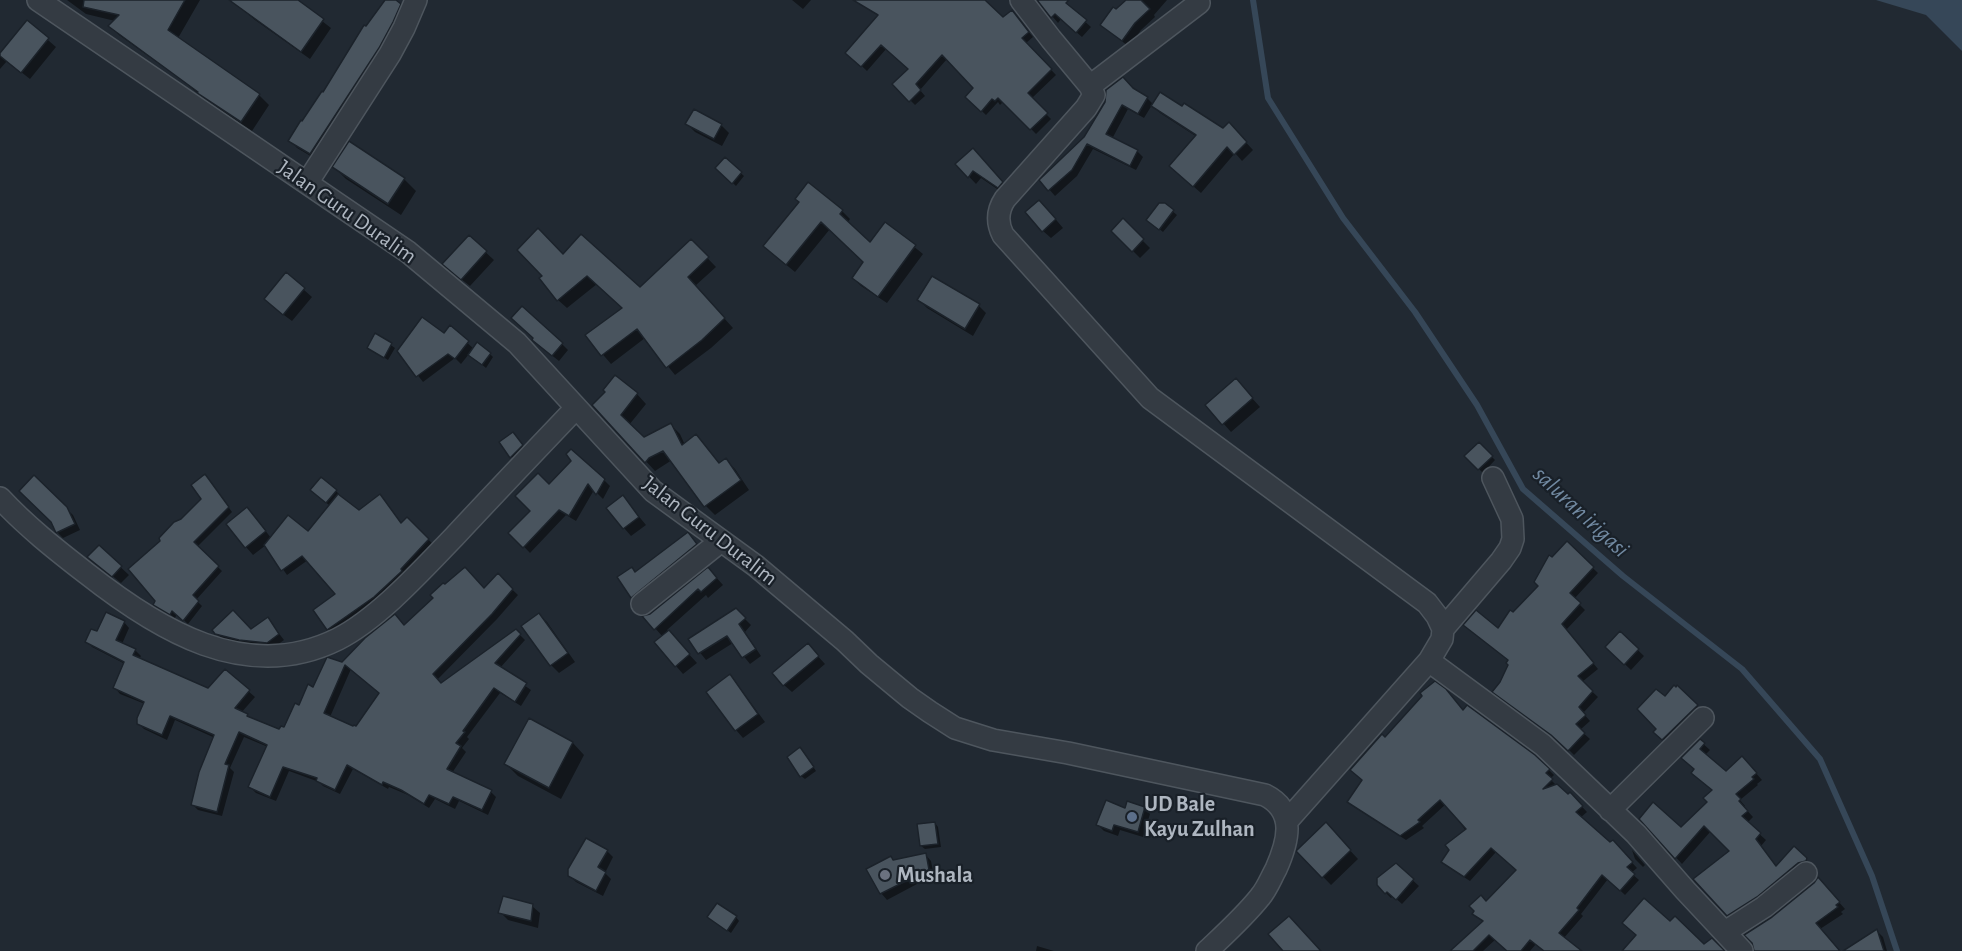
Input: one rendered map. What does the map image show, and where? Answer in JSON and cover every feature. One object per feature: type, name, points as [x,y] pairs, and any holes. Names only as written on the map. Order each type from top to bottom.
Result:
[{"type":"street","points":[[306,183],[390,54],[416,0]]},
{"type":"street","points":[[1021,0],[1090,86],[1094,95],[1086,108],[1002,204],[998,220],[1004,235],[1150,398],[1426,603],[1434,611],[1443,629],[1442,639],[1429,662],[1287,821],[1288,830],[1283,851],[1262,895],[1247,913],[1207,951]]},
{"type":"street","name":"Jalan Guru Duralim","points":[[41,1],[408,252],[517,343],[653,491],[756,566],[910,698],[955,728],[993,740],[1068,753],[1265,795],[1278,805],[1287,821]]},
{"type":"street","points":[[1090,86],[1199,3]]},
{"type":"street","points":[[0,498],[23,522],[68,559],[114,595],[158,624],[182,636],[225,651],[263,656],[282,655],[301,652],[338,639],[370,619],[431,561],[576,408]]},
{"type":"street","points":[[1443,629],[1501,561],[1513,539],[1512,519],[1492,478]]},
{"type":"street","points":[[642,604],[721,541]]},
{"type":"street","points":[[1429,662],[1543,745],[1636,834],[1742,951]]},
{"type":"street","points":[[1610,810],[1703,718]]},
{"type":"street","points":[[1725,932],[1764,907],[1806,873]]},
{"type":"water","points":[[1876,0],[1962,0],[1962,51],[1926,15]]},
{"type":"building","points":[[84,0],[185,0],[168,30],[260,94],[241,122],[197,93],[108,26],[119,15],[83,7]]},
{"type":"building","points":[[229,0],[298,0],[324,19],[301,52]]},
{"type":"building","points":[[385,0],[396,0],[401,4],[393,22],[379,48],[310,154],[288,141],[323,92],[364,25],[366,26]]},
{"type":"building","points":[[853,0],[985,0],[1003,17],[1012,10],[1029,32],[1022,38],[1052,69],[1028,93],[1048,113],[1030,130],[998,98],[995,101],[992,99],[981,112],[965,97],[973,88],[942,55],[916,84],[921,90],[909,102],[892,84],[908,69],[881,45],[861,67],[845,53],[878,15]]},
{"type":"building","points":[[1037,0],[1069,0],[1066,3],[1087,20],[1076,33],[1055,14],[1051,18]]},
{"type":"building","points":[[1126,0],[1141,0],[1150,9],[1135,23],[1122,41],[1100,25],[1113,7],[1116,9]]},
{"type":"building","points":[[27,20],[49,38],[21,73],[0,56],[0,53]]},
{"type":"building","points":[[1123,77],[1133,88],[1148,97],[1138,114],[1122,105],[1106,134],[1138,150],[1130,166],[1087,144],[1072,170],[1048,191],[1039,180],[1084,137],[1105,102],[1106,90]]},
{"type":"building","points":[[1160,92],[1182,106],[1184,103],[1223,128],[1229,122],[1247,142],[1234,155],[1227,147],[1193,187],[1169,166],[1196,135],[1151,106]]},
{"type":"building","points":[[694,109],[722,124],[714,139],[685,124]]},
{"type":"building","points":[[349,141],[405,178],[388,204],[332,167]]},
{"type":"building","points":[[973,148],[1003,182],[998,188],[973,171],[968,178],[955,164]]},
{"type":"building","points":[[725,157],[742,172],[732,184],[715,168]]},
{"type":"building","points":[[808,182],[843,210],[840,214],[870,242],[885,222],[916,245],[878,297],[852,278],[863,262],[821,222],[786,265],[763,246],[799,202],[795,199]]},
{"type":"building","points":[[1039,200],[1056,219],[1042,232],[1025,212]]},
{"type":"building","points":[[1159,203],[1165,203],[1174,210],[1159,230],[1146,220]]},
{"type":"building","points":[[1123,218],[1144,239],[1132,252],[1111,231]]},
{"type":"building","points":[[538,228],[563,254],[581,234],[640,287],[691,239],[709,257],[688,277],[725,318],[702,340],[666,368],[637,329],[601,356],[585,335],[622,308],[587,276],[557,301],[539,278],[542,276],[517,250]]},
{"type":"building","points":[[469,235],[487,251],[461,280],[442,264]]},
{"type":"building","points":[[286,272],[305,288],[283,315],[264,299]]},
{"type":"building","points":[[932,276],[980,304],[965,329],[917,300]]},
{"type":"building","points":[[522,306],[563,343],[552,356],[532,340],[533,338],[511,318]]},
{"type":"building","points":[[422,317],[444,333],[450,325],[469,341],[455,359],[448,354],[416,377],[397,351]]},
{"type":"building","points":[[375,333],[392,343],[384,358],[367,348]]},
{"type":"building","points":[[477,342],[491,353],[482,365],[468,355]]},
{"type":"building","points":[[615,375],[638,393],[621,415],[644,437],[671,423],[682,445],[696,434],[719,463],[726,458],[741,480],[704,507],[663,451],[649,458],[645,463],[592,405],[605,392],[603,390]]},
{"type":"building","points":[[1236,378],[1253,398],[1222,425],[1205,405]]},
{"type":"building","points":[[513,432],[523,445],[510,458],[499,442]]},
{"type":"building","points":[[1479,442],[1493,456],[1478,470],[1464,456]]},
{"type":"building","points":[[571,449],[605,479],[596,495],[588,484],[569,516],[559,510],[523,548],[508,533],[530,511],[515,496],[538,473],[549,484],[571,461],[566,454]]},
{"type":"building","points":[[205,474],[229,507],[194,542],[219,566],[193,595],[199,601],[183,621],[172,611],[170,615],[153,605],[155,601],[128,569],[160,541],[159,538],[174,522],[181,519],[201,499],[191,485]]},
{"type":"building","points":[[34,475],[67,507],[75,524],[56,533],[51,522],[19,491]]},
{"type":"building","points":[[321,477],[337,490],[326,503],[310,490]]},
{"type":"building","points":[[338,494],[359,510],[380,494],[401,523],[407,517],[429,539],[401,569],[402,571],[374,597],[327,630],[313,610],[335,594],[302,556],[281,571],[264,545],[288,515],[308,531]]},
{"type":"building","points":[[623,495],[639,517],[623,529],[606,508]]},
{"type":"building","points":[[247,507],[266,531],[245,548],[226,524]]},
{"type":"building","points":[[688,532],[697,544],[631,598],[617,577],[632,567],[635,572]]},
{"type":"building","points":[[1567,541],[1594,567],[1570,593],[1581,603],[1562,624],[1594,663],[1578,676],[1593,691],[1579,707],[1586,715],[1576,724],[1585,733],[1568,751],[1551,735],[1492,692],[1500,682],[1508,660],[1463,625],[1476,610],[1498,628],[1510,610],[1513,612],[1538,586],[1534,582],[1549,555],[1552,557]]},
{"type":"building","points":[[99,545],[122,566],[112,577],[87,557]]},
{"type":"building","points":[[465,567],[484,588],[498,573],[513,589],[492,614],[433,674],[441,683],[516,629],[521,634],[495,663],[527,683],[515,702],[494,688],[456,743],[461,746],[447,769],[492,790],[482,810],[453,797],[449,804],[429,795],[424,804],[401,790],[383,782],[382,785],[347,765],[335,790],[316,781],[317,778],[283,767],[270,797],[248,787],[267,745],[239,732],[225,764],[229,765],[217,812],[191,805],[199,772],[214,735],[170,716],[162,735],[137,724],[137,718],[144,702],[113,688],[124,662],[85,642],[91,629],[97,631],[106,612],[125,621],[116,640],[136,649],[133,655],[208,688],[225,669],[250,690],[235,708],[248,714],[247,716],[279,729],[281,726],[284,727],[295,703],[299,705],[308,684],[313,687],[327,657],[342,662],[365,638],[395,614],[404,625],[433,598],[430,595],[443,583],[445,584]],"holes":[[[345,665],[379,693],[356,726],[324,713]]]},
{"type":"building","points":[[708,567],[717,578],[701,592],[698,589],[654,630],[642,616],[650,614]]},
{"type":"building","points":[[736,608],[746,618],[739,624],[756,649],[742,658],[727,636],[698,654],[688,639]]},
{"type":"building","points":[[233,610],[251,629],[268,617],[279,634],[267,643],[239,640],[215,634],[212,630]]},
{"type":"building","points":[[539,613],[568,653],[550,666],[521,626]]},
{"type":"building","points":[[669,630],[690,654],[675,667],[654,642]]},
{"type":"building","points":[[1620,631],[1639,649],[1624,665],[1605,647]]},
{"type":"building","points":[[808,643],[819,656],[783,686],[772,673]]},
{"type":"building","points":[[730,674],[758,714],[735,731],[706,692]]},
{"type":"building","points":[[1435,681],[1446,689],[1463,710],[1467,705],[1535,755],[1550,769],[1546,773],[1553,779],[1543,789],[1557,784],[1568,794],[1570,792],[1583,806],[1576,812],[1610,842],[1613,840],[1633,862],[1627,867],[1635,874],[1620,891],[1602,875],[1577,908],[1579,910],[1559,933],[1582,951],[1544,951],[1530,940],[1521,951],[1507,951],[1489,935],[1473,951],[1450,951],[1483,921],[1472,914],[1474,911],[1469,906],[1481,895],[1486,901],[1516,870],[1491,848],[1464,877],[1441,862],[1449,850],[1445,845],[1466,829],[1440,800],[1418,820],[1420,822],[1400,836],[1347,802],[1362,780],[1350,770],[1382,734],[1385,737],[1422,696],[1420,693]]},
{"type":"building","points":[[1674,685],[1676,687],[1677,685],[1698,705],[1662,740],[1653,732],[1656,729],[1637,709],[1656,689],[1665,696]]},
{"type":"building","points":[[529,718],[573,742],[549,788],[504,764]]},
{"type":"building","points":[[1700,739],[1705,743],[1700,749],[1726,771],[1742,756],[1757,773],[1752,777],[1754,779],[1736,794],[1748,811],[1742,816],[1761,833],[1756,839],[1776,866],[1794,846],[1807,858],[1757,897],[1727,916],[1693,879],[1729,851],[1704,826],[1675,859],[1639,819],[1653,802],[1681,827],[1707,802],[1703,798],[1712,790],[1691,773],[1694,769],[1681,758]]},
{"type":"building","points":[[800,747],[814,767],[800,777],[787,757]]},
{"type":"building","points":[[1106,800],[1125,808],[1127,801],[1145,807],[1138,832],[1114,825],[1112,831],[1096,825]]},
{"type":"building","points":[[935,822],[938,844],[920,846],[917,824]]},
{"type":"building","points":[[1326,822],[1351,850],[1322,878],[1296,851]]},
{"type":"building","points":[[586,838],[608,850],[598,867],[606,872],[596,891],[568,876],[568,869]]},
{"type":"building","points":[[926,853],[930,875],[910,879],[880,894],[866,869],[891,856],[893,860]]},
{"type":"building","points":[[1396,863],[1414,879],[1396,900],[1387,892],[1385,894],[1377,885],[1377,878]]},
{"type":"building","points":[[1818,877],[1840,902],[1836,905],[1838,907],[1816,923],[1840,951],[1754,951],[1752,943],[1744,935],[1772,917],[1814,883]]},
{"type":"building","points":[[503,896],[533,904],[531,921],[498,913]]},
{"type":"building","points":[[1644,898],[1670,921],[1675,916],[1704,944],[1712,938],[1725,951],[1622,951],[1636,935],[1622,923]]},
{"type":"building","points":[[717,903],[737,916],[727,931],[707,917]]},
{"type":"building","points":[[1289,916],[1321,951],[1283,951],[1268,934]]},
{"type":"building","points":[[1877,929],[1884,951],[1843,951]]},
{"type":"waterway","name":"saluran irigasi","points":[[1253,0],[1268,98],[1343,218],[1415,312],[1477,405],[1523,489],[1623,576],[1742,669],[1820,759],[1872,876],[1897,951]]},
{"type":"place","name":"UD Bale Kayu Zulhan","points":[[1132,817]]},
{"type":"place","name":"Mushala","points":[[885,875]]}]
